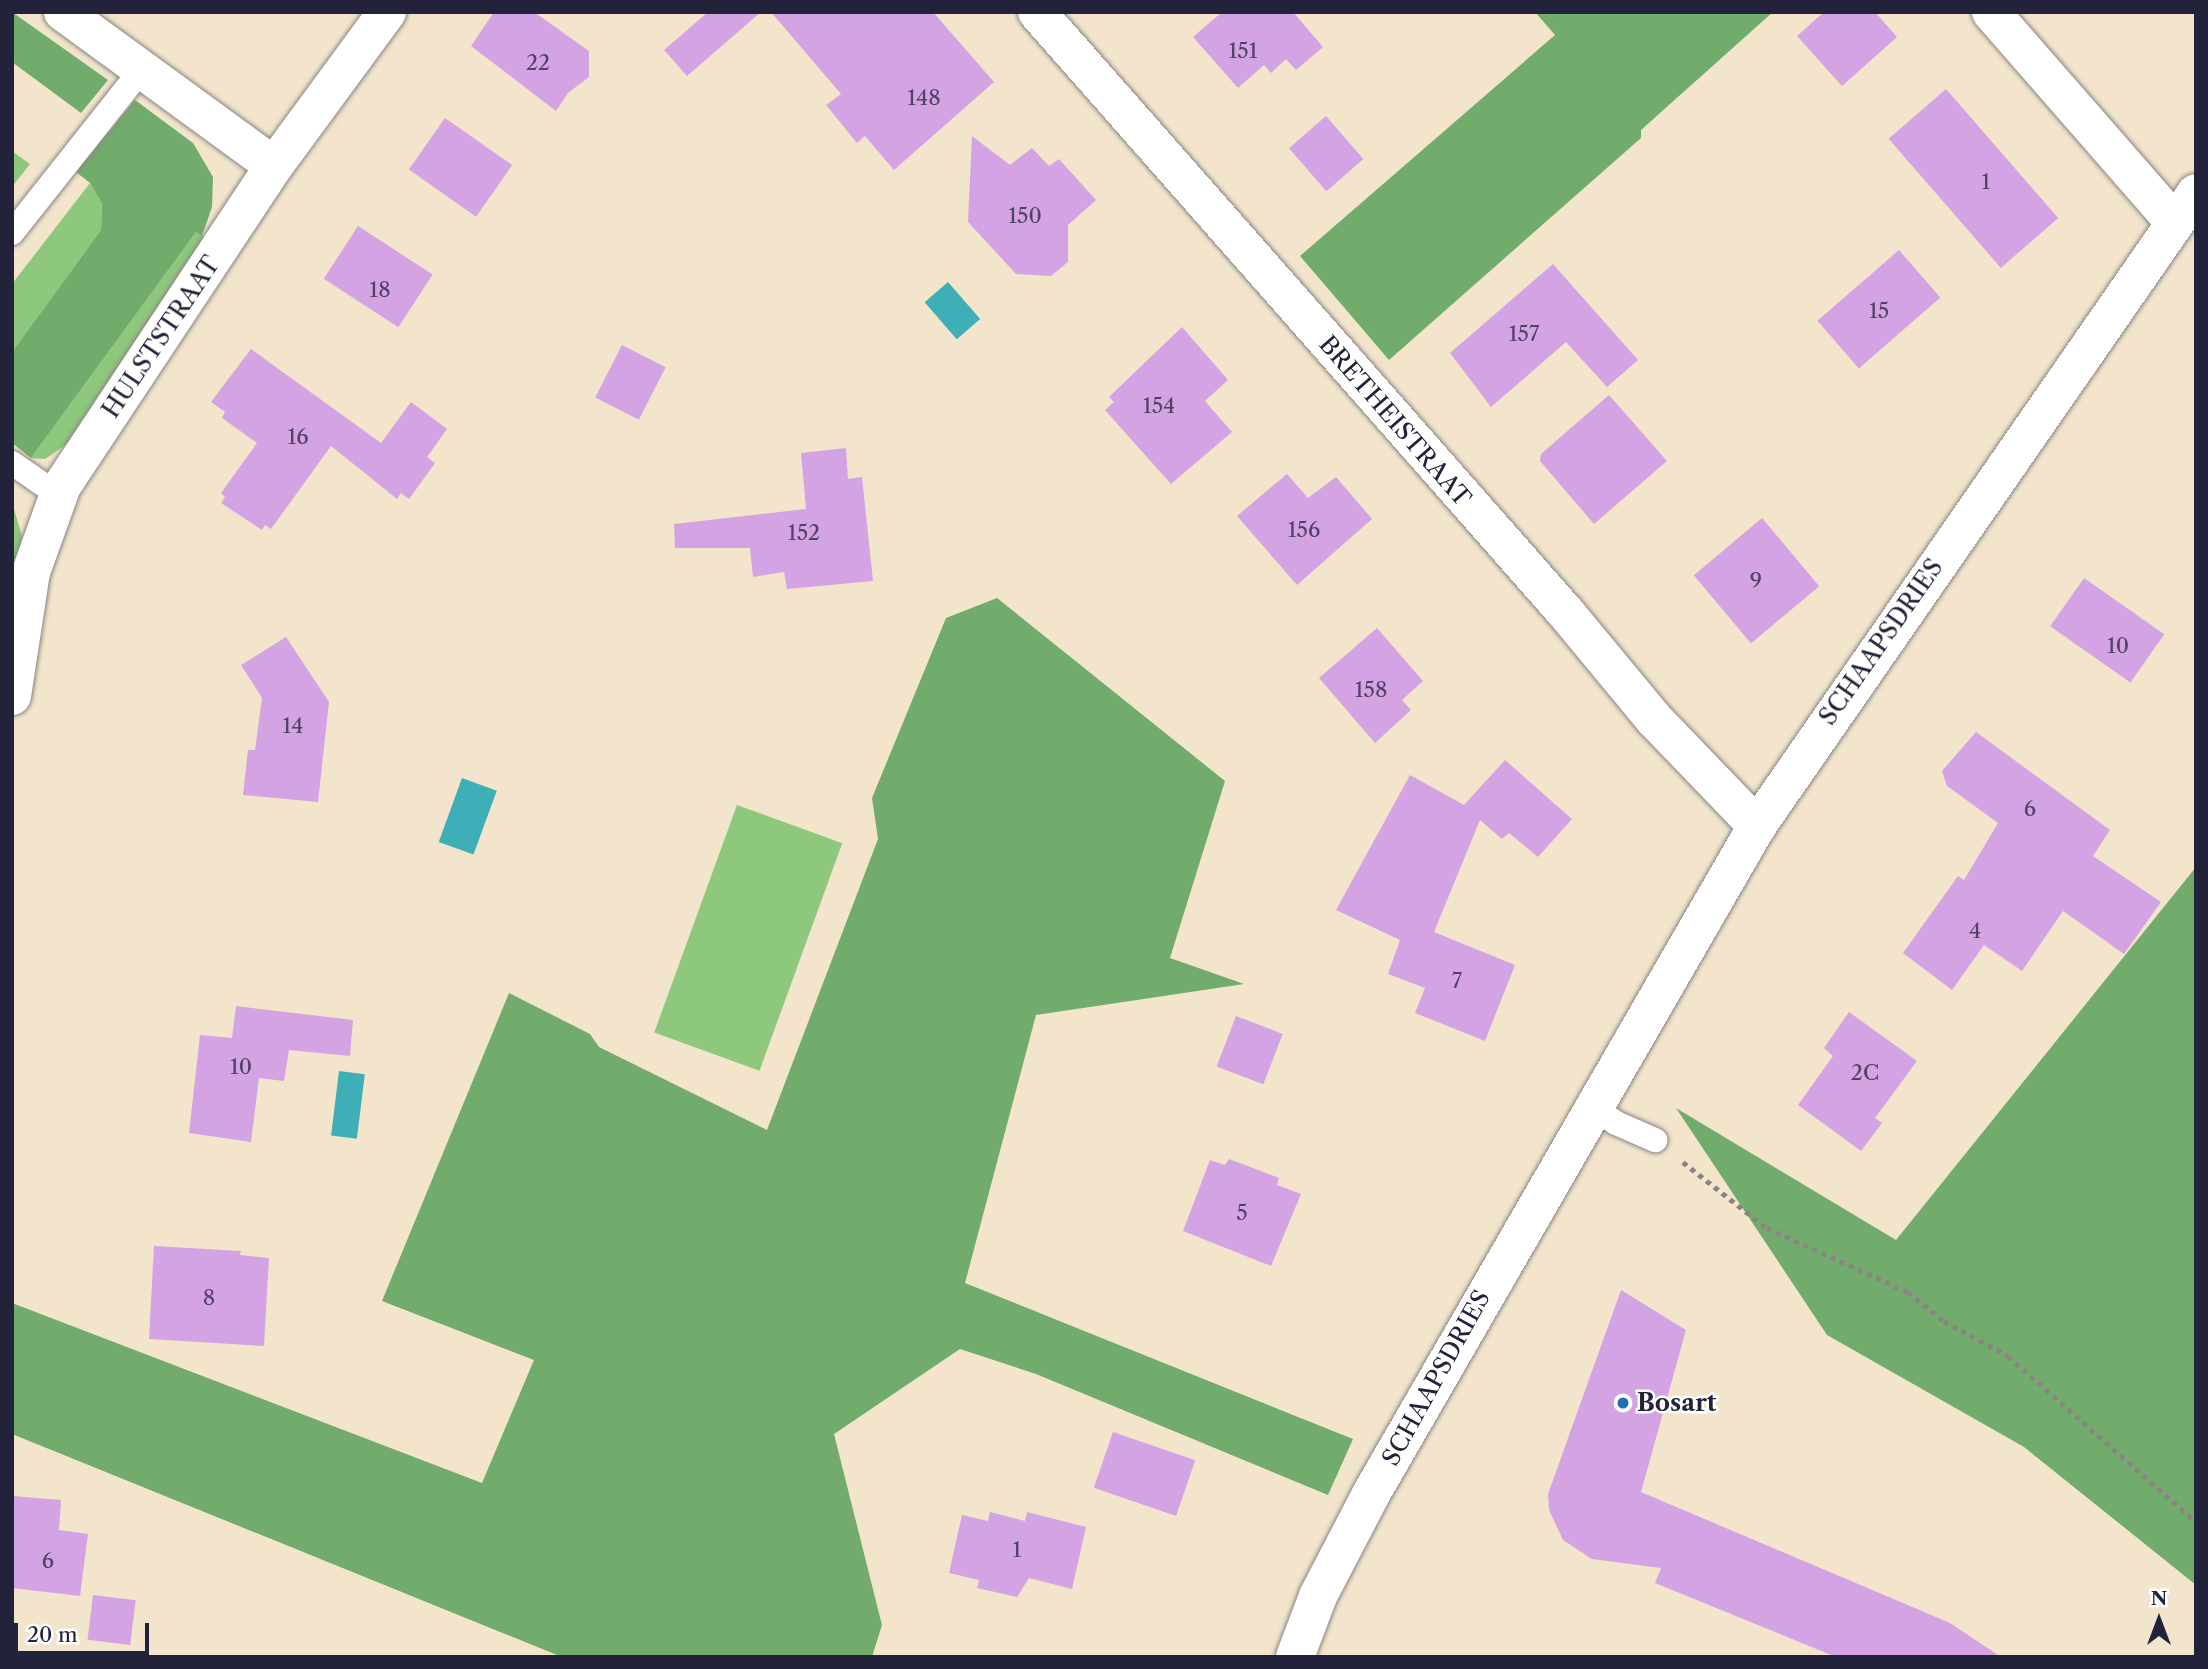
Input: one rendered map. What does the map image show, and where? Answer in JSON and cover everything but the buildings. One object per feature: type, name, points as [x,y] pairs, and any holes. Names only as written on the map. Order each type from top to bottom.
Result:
[{"type":"street","points":[[63,12],[274,166]]},
{"type":"street","name":"HULSTSTRAAT","points":[[12,696],[31,572],[58,495],[274,166],[387,12]]},
{"type":"street","name":"BRETHEISTRAAT","points":[[1037,12],[1567,614],[1654,719],[1757,826]]},
{"type":"street","points":[[1991,12],[2185,208]]},
{"type":"street","name":"SCHAAPSDRIES","points":[[1295,1657],[1318,1596],[1365,1505],[1591,1106],[1757,826],[2185,208]]},
{"type":"lane","points":[[12,233],[142,69]]},
{"type":"lane","points":[[12,463],[58,495]]},
{"type":"lane","points":[[1591,1106],[1616,1124],[1655,1140]]},
{"type":"path","points":[[1655,1140],[1768,1228],[1908,1292],[1944,1321],[2008,1356],[2196,1522]]},
{"type":"green space","points":[[12,12],[108,80],[81,113],[12,62]]},
{"type":"green space","points":[[1535,12],[1773,12],[1641,130],[1641,138],[1389,360],[1300,256],[1555,35]]},
{"type":"green space","points":[[135,100],[193,143],[213,177],[212,207],[202,236],[196,232],[31,458],[12,443],[12,352],[101,230],[102,204],[90,183],[76,172]]},
{"type":"green space","points":[[12,151],[30,164],[12,187]]},
{"type":"green space","points":[[90,183],[102,204],[101,230],[12,352],[12,284]]},
{"type":"green space","points":[[196,232],[209,240],[67,444],[45,459],[31,458]]},
{"type":"green space","points":[[12,502],[22,536],[12,584]]},
{"type":"green space","points":[[997,598],[1225,781],[1170,958],[1244,984],[1036,1015],[965,1283],[1353,1439],[1328,1495],[1036,1374],[960,1349],[834,1434],[882,1625],[872,1657],[562,1657],[12,1434],[12,1303],[482,1483],[534,1360],[382,1301],[509,993],[590,1034],[599,1047],[767,1130],[878,839],[872,798],[946,618]]},
{"type":"green space","points":[[737,805],[842,843],[759,1071],[654,1032]]},
{"type":"green space","points":[[2196,867],[2196,1585],[2024,1447],[1827,1335],[1676,1108],[1896,1240]]},
{"type":"water","points":[[948,282],[980,319],[957,339],[925,302]]},
{"type":"water","points":[[462,778],[497,791],[474,855],[439,842]]},
{"type":"water","points":[[339,1071],[365,1074],[357,1139],[331,1136]]},
{"type":"place","name":"Bosart","points":[[1623,1403]]}]
